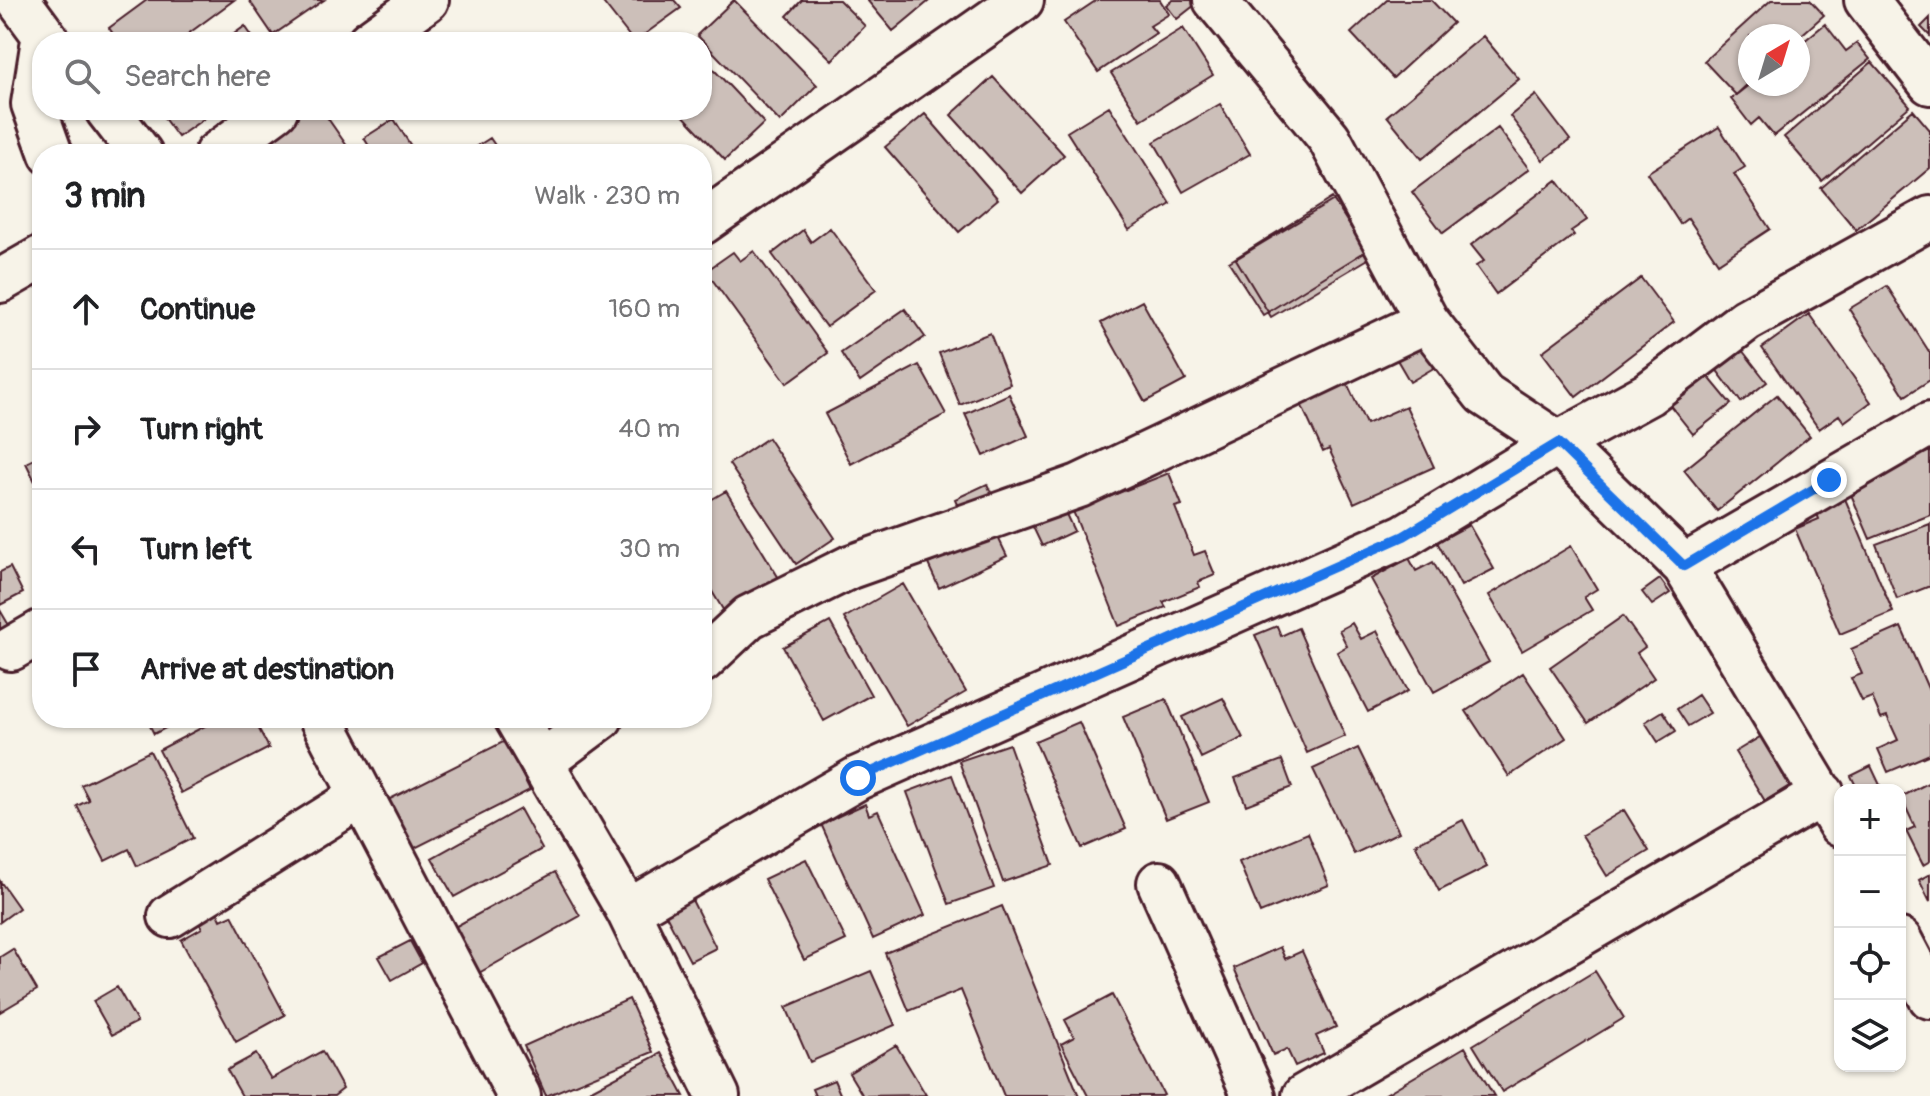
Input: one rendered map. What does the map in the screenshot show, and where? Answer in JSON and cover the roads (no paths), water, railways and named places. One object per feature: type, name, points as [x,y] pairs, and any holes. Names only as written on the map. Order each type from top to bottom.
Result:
[{"type":"street","points":[[18,0],[38,32]]},
{"type":"street","points":[[383,32],[427,0]]},
{"type":"street","points":[[712,216],[1022,0]]},
{"type":"street","points":[[1215,0],[1329,138],[1427,321],[1484,394],[1558,443],[1684,566],[1832,809],[1304,1096]]},
{"type":"street","points":[[1866,0],[1930,83]]},
{"type":"street","points":[[39,120],[47,144]]},
{"type":"street","points":[[115,120],[133,144]]},
{"type":"street","points":[[230,144],[262,120]]},
{"type":"street","points":[[628,911],[858,778],[1404,536],[1558,443],[1648,394],[1746,320],[1930,218]]},
{"type":"street","points":[[0,281],[32,263]]},
{"type":"street","points":[[712,652],[749,617],[850,567],[1079,486],[1427,321]]},
{"type":"street","points":[[1684,566],[1930,424]]},
{"type":"street","points":[[326,728],[519,1096]]},
{"type":"street","points":[[522,728],[628,911],[718,1096]]},
{"type":"street","points":[[542,762],[588,728]]},
{"type":"street","points":[[170,916],[360,797]]},
{"type":"street","points":[[1159,883],[1254,1096]]},
{"type":"street","points":[[1906,951],[1930,997]]}]
